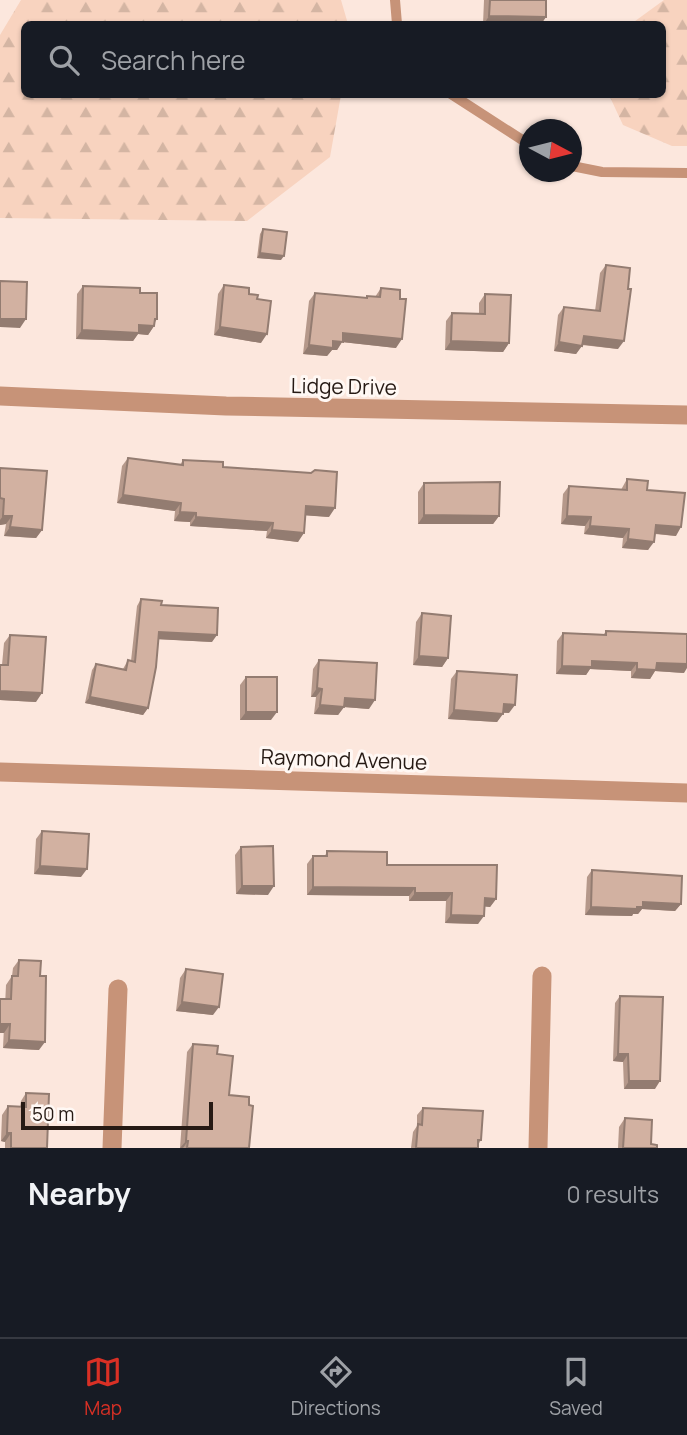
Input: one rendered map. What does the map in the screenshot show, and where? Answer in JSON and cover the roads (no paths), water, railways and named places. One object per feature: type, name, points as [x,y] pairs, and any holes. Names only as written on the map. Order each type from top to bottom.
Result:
[{"type":"street","name":"Lidge Drive","points":[[0,397],[226,406],[687,415]]},
{"type":"street","name":"Raymond Avenue","points":[[0,772],[687,793]]},
{"type":"street","points":[[538,1148],[542,976]]},
{"type":"street","points":[[112,1148],[118,989]]},
{"type":"lane","points":[[395,0],[397,21]]},
{"type":"lane","points":[[457,98],[519,138]]},
{"type":"lane","points":[[582,168],[602,172],[687,173]]}]
